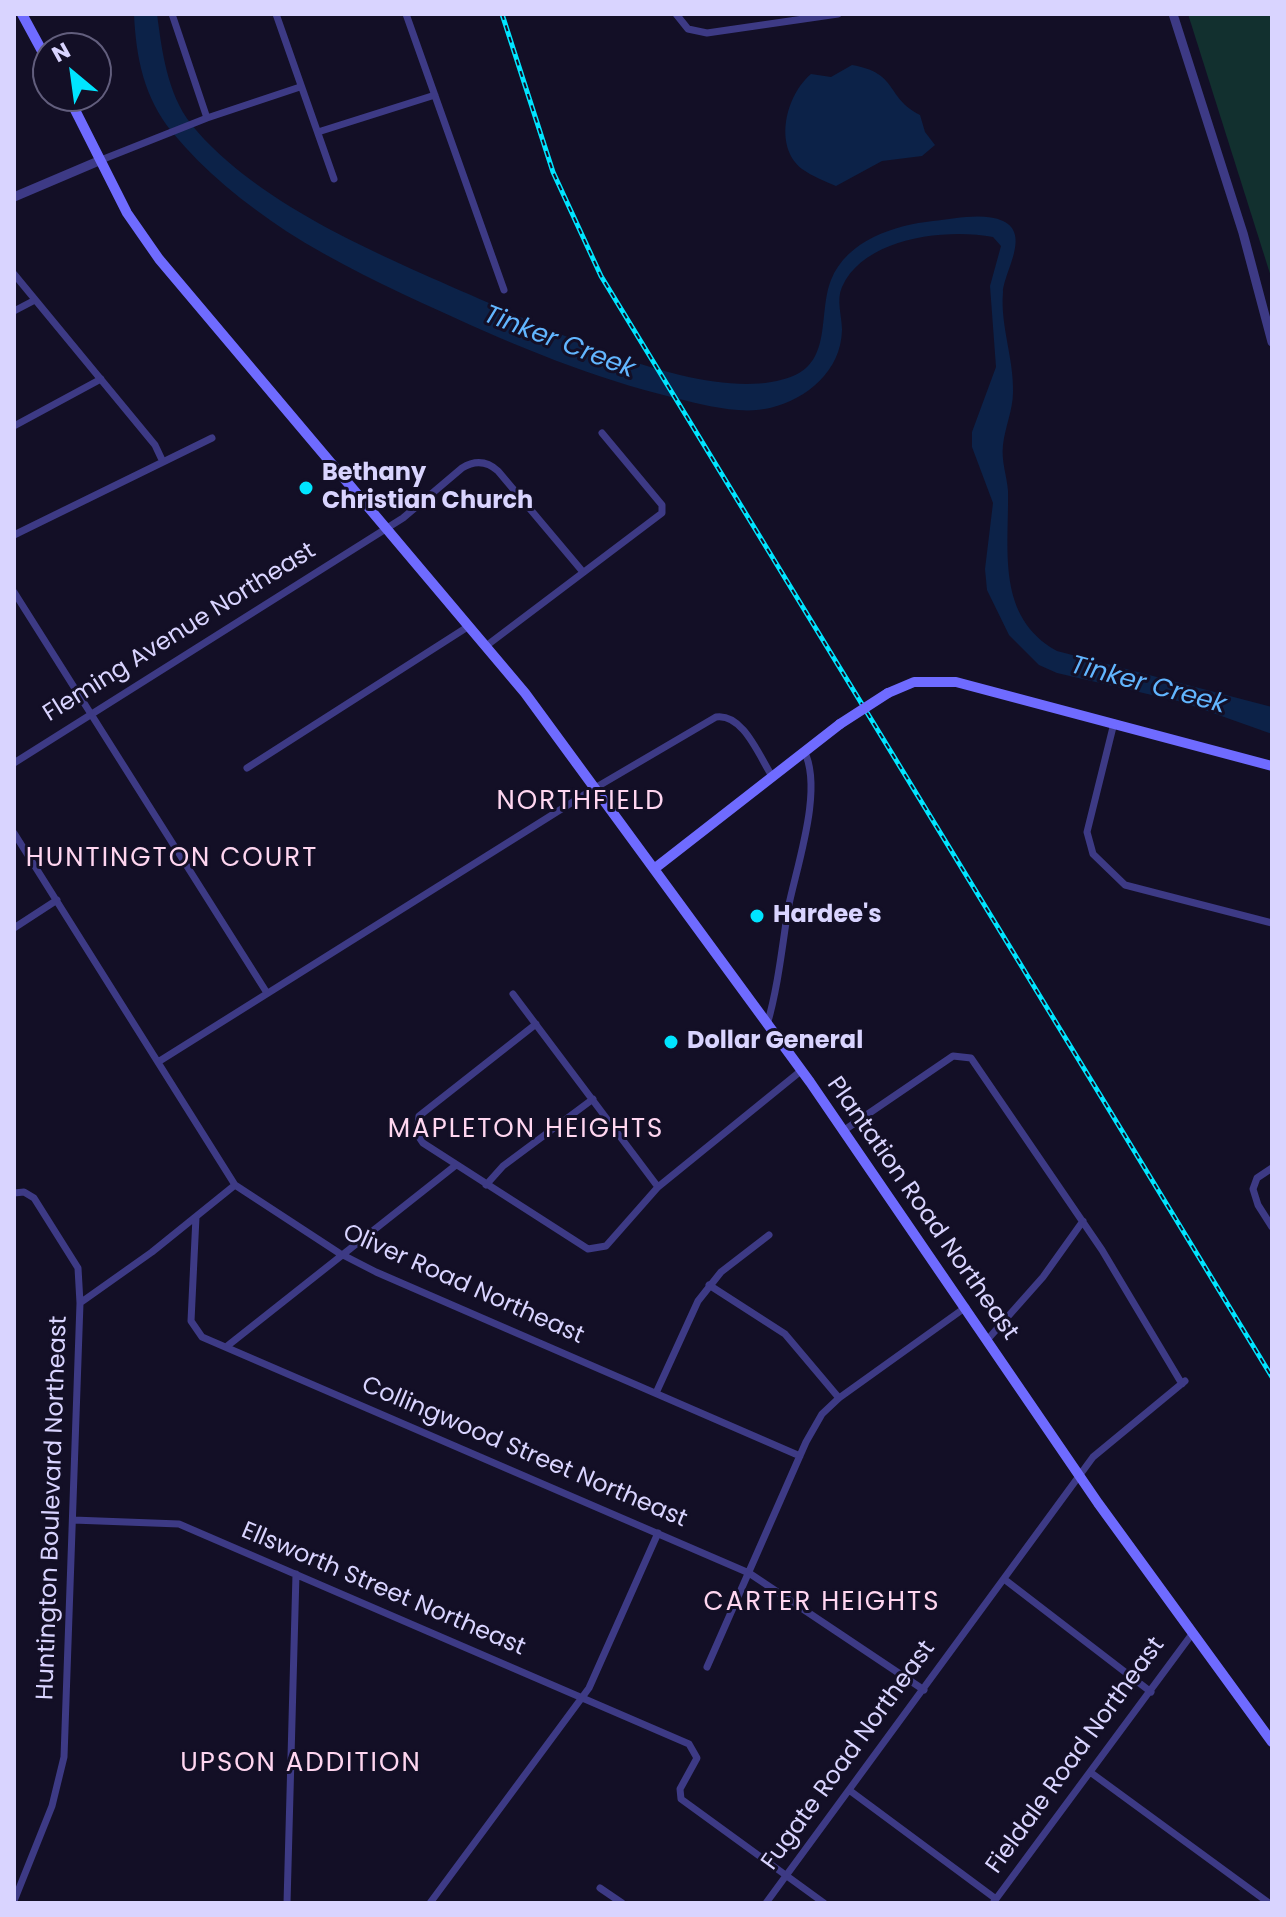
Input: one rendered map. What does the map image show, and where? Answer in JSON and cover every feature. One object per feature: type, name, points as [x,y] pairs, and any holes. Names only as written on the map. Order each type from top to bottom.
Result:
[{"type":"main road","points":[[22,14],[32,32]]},
{"type":"main road","name":"Plantation Road Northeast","points":[[76,112],[127,213],[174,278],[486,646],[595,788],[802,1070],[1079,1475],[1272,1742]]},
{"type":"main road","points":[[654,869],[840,724],[888,693],[914,682],[956,682],[1272,766]]},
{"type":"street","points":[[172,14],[207,118]]},
{"type":"street","points":[[276,14],[334,179]]},
{"type":"street","points":[[406,14],[504,290]]},
{"type":"street","points":[[676,14],[683,26],[696,32],[721,32],[838,14]]},
{"type":"street","points":[[1173,14],[1243,233],[1272,342]]},
{"type":"street","points":[[14,197],[207,118],[300,87]]},
{"type":"street","points":[[318,132],[435,95]]},
{"type":"street","points":[[14,274],[155,445],[163,462]]},
{"type":"street","points":[[14,311],[35,300]]},
{"type":"street","points":[[14,426],[101,379]]},
{"type":"street","points":[[486,646],[659,519],[663,508],[602,433]]},
{"type":"street","points":[[14,535],[212,438]]},
{"type":"street","name":"Fleming Avenue Northeast","points":[[14,763],[385,528],[462,468],[474,463],[488,464],[498,471],[583,572]]},
{"type":"street","points":[[14,592],[267,993]]},
{"type":"street","points":[[247,768],[469,626]]},
{"type":"street","points":[[158,1062],[595,788],[722,716],[739,725],[772,776]]},
{"type":"street","points":[[1114,723],[1090,820],[1089,847],[1111,874],[1125,885],[1272,923]]},
{"type":"street","points":[[767,1025],[777,990],[808,809],[811,768],[804,751]]},
{"type":"street","name":"Oliver Road Northeast","points":[[14,833],[235,1185],[343,1255],[800,1456]]},
{"type":"street","points":[[14,928],[57,900]]},
{"type":"street","points":[[513,994],[658,1187]]},
{"type":"street","points":[[536,1024],[419,1116],[416,1128],[423,1143],[579,1245],[594,1250],[610,1242],[658,1187],[802,1070]]},
{"type":"street","points":[[843,1131],[960,1054],[974,1061],[1083,1221],[1035,1288],[988,1339]]},
{"type":"street","points":[[486,1185],[503,1166],[593,1099]]},
{"type":"street","points":[[226,1347],[456,1165]]},
{"type":"street","points":[[1272,1168],[1257,1178],[1253,1189],[1258,1205],[1272,1227]]},
{"type":"street","name":"Huntington Boulevard Northeast","points":[[14,1901],[52,1806],[62,1769],[80,1303],[235,1185]]},
{"type":"street","points":[[14,1193],[24,1192],[34,1198],[78,1268],[80,1303]]},
{"type":"street","name":"Collingwood Street Northeast","points":[[196,1217],[191,1321],[202,1337],[749,1573],[924,1690]]},
{"type":"street","name":"Fugate Road Northeast","points":[[766,1903],[1079,1475],[1109,1442],[1184,1383],[1083,1221]]},
{"type":"street","points":[[656,1393],[687,1322],[709,1285],[769,1235]]},
{"type":"street","points":[[709,1285],[785,1334],[839,1398]]},
{"type":"street","points":[[707,1667],[800,1456],[822,1414],[839,1398],[966,1307]]},
{"type":"street","name":"Ellsworth Street Northeast","points":[[73,1520],[179,1524],[689,1744],[696,1753],[696,1763],[680,1789],[681,1799],[786,1875]]},
{"type":"street","points":[[430,1903],[582,1698],[658,1533]]},
{"type":"street","points":[[287,1903],[296,1574]]},
{"type":"street","points":[[1004,1579],[1151,1692]]},
{"type":"street","name":"Fieldale Road Northeast","points":[[994,1901],[1192,1634]]},
{"type":"street","points":[[1090,1772],[1269,1903]]},
{"type":"street","points":[[849,1790],[994,1901]]},
{"type":"street","points":[[786,1875],[824,1903]]},
{"type":"street","points":[[600,1888],[622,1903]]},
{"type":"green space","points":[[1188,14],[1272,14],[1272,280]]},
{"type":"water","name":"Tinker Creek","points":[[134,14],[157,14],[171,85],[191,124],[219,154],[290,206],[370,250],[556,332],[639,364],[682,375],[723,383],[761,383],[793,376],[814,359],[822,334],[831,280],[838,266],[860,245],[888,231],[918,223],[978,217],[1003,221],[1011,227],[1016,244],[1003,292],[1013,392],[1003,451],[1008,491],[1008,559],[1015,601],[1024,620],[1037,637],[1057,651],[1272,707],[1272,734],[1182,702],[1057,673],[1039,665],[1009,635],[987,590],[985,569],[993,503],[972,447],[972,432],[996,367],[990,286],[1001,246],[993,237],[931,236],[887,247],[868,257],[853,270],[840,292],[842,330],[836,358],[820,381],[797,398],[770,408],[747,410],[675,398],[585,371],[470,325],[343,264],[270,220],[211,174],[162,119],[143,76]]},
{"type":"water","points":[[852,65],[878,74],[885,80],[901,101],[920,115],[925,132],[935,145],[922,156],[882,161],[836,186],[806,172],[793,159],[788,147],[786,121],[795,94],[811,74],[831,77]]},
{"type":"railway","points":[[502,14],[553,172],[601,276],[1272,1377]]},
{"type":"place","name":"Bethany Christian Church","points":[[306,488]]},
{"type":"place","name":"Hardee's","points":[[757,916]]},
{"type":"place","name":"Dollar General","points":[[671,1042]]},
{"type":"district","name":"NORTHFIELD","points":[[581,802]]},
{"type":"district","name":"HUNTINGTON COURT","points":[[172,859]]},
{"type":"district","name":"MAPLETON HEIGHTS","points":[[526,1130]]},
{"type":"district","name":"CARTER HEIGHTS","points":[[822,1603]]},
{"type":"district","name":"UPSON ADDITION","points":[[301,1764]]}]
